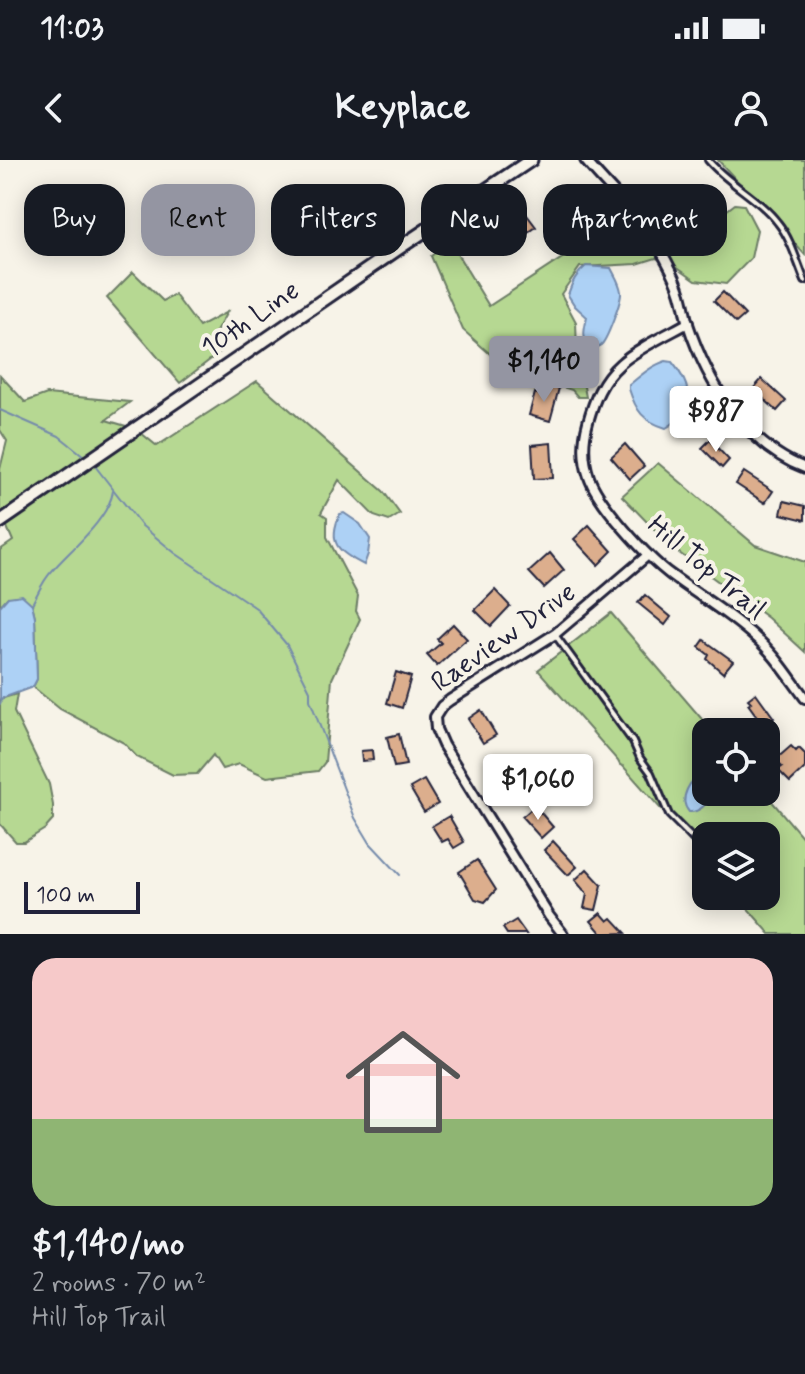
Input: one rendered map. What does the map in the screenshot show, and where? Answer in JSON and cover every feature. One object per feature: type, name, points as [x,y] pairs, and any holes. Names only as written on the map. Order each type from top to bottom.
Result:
[{"type":"main road","name":"10th Line","points":[[0,522],[531,160]]},
{"type":"street","points":[[585,160],[650,232],[667,262],[701,355],[726,404],[773,450],[805,468]]},
{"type":"street","name":"Hill Top Trail","points":[[688,323],[622,362],[597,394],[585,434],[589,478],[601,500],[648,555],[756,638],[776,658],[805,698]]},
{"type":"street","name":"Raeview Drive","points":[[563,934],[443,745],[435,717],[450,700],[555,634],[648,555]]},
{"type":"lane","points":[[708,160],[778,223],[805,281]]},
{"type":"lane","points":[[555,634],[633,742],[656,782],[669,815],[692,838]]},
{"type":"green space","points":[[718,160],[805,160],[805,255]]},
{"type":"green space","points":[[735,204],[744,205],[757,230],[751,258],[726,284],[696,280],[673,264],[656,258],[637,264],[580,267],[561,294],[576,322],[577,351],[586,397],[578,397],[572,390],[507,369],[463,330],[431,256],[459,256],[489,306],[565,256],[727,256],[727,210]]},
{"type":"green space","points":[[133,272],[163,301],[175,295],[199,327],[227,312],[211,341],[220,352],[180,383],[107,298]]},
{"type":"green space","points":[[0,375],[25,402],[47,394],[130,402],[106,420],[136,429],[157,446],[257,381],[383,491],[400,514],[389,521],[374,516],[339,480],[321,513],[327,517],[327,537],[358,596],[356,611],[360,619],[332,679],[325,762],[318,771],[267,777],[239,764],[222,769],[213,755],[197,774],[173,775],[137,757],[124,743],[60,709],[33,687],[37,679],[32,604],[8,597],[0,606],[0,550],[13,541],[0,511],[0,469],[7,441],[0,430]]},
{"type":"green space","points":[[658,463],[755,545],[805,562],[805,652],[768,618],[671,547],[622,496]]},
{"type":"green space","points":[[611,613],[701,718],[692,718],[692,806],[776,806],[805,840],[805,934],[770,934],[749,910],[780,910],[780,822],[692,822],[692,844],[538,670]]},
{"type":"green space","points":[[17,694],[14,712],[49,784],[53,805],[53,820],[24,842],[16,842],[0,824],[0,699]]},
{"type":"water","points":[[586,266],[611,268],[621,292],[604,342],[597,347],[587,343],[584,332],[587,317],[568,295],[575,279]]},
{"type":"water","points":[[666,361],[672,362],[679,371],[688,397],[683,413],[666,428],[642,414],[634,403],[629,385]]},
{"type":"water","points":[[344,513],[360,524],[370,539],[364,565],[347,556],[337,546],[336,524],[340,514]]},
{"type":"water","points":[[22,595],[32,604],[35,617],[37,679],[33,687],[0,699],[0,606],[8,597]]},
{"type":"water","points":[[692,782],[692,806],[703,806],[693,812],[689,812],[684,801]]},
{"type":"building","points":[[527,215],[536,227],[527,234]]},
{"type":"building","points":[[723,292],[745,315],[736,323],[714,301]]},
{"type":"building","points":[[762,379],[786,401],[777,411],[753,389]]},
{"type":"building","points":[[548,385],[559,388],[550,421],[529,415],[535,393],[545,396]]},
{"type":"building","points":[[710,440],[729,460],[722,468],[702,448]]},
{"type":"building","points":[[551,443],[553,478],[534,479],[532,445]]},
{"type":"building","points":[[625,444],[644,466],[630,479],[611,457]]},
{"type":"building","points":[[744,472],[773,491],[765,503],[736,484]]},
{"type":"building","points":[[784,501],[805,506],[805,520],[781,514]]},
{"type":"building","points":[[589,525],[612,551],[598,565],[574,539]]},
{"type":"building","points":[[550,553],[564,570],[544,588],[529,572]]},
{"type":"building","points":[[495,590],[510,606],[491,626],[475,610]]},
{"type":"building","points":[[645,595],[671,617],[665,625],[638,603]]},
{"type":"building","points":[[453,624],[467,639],[437,666],[427,655],[441,643],[437,639]]},
{"type":"building","points":[[704,640],[733,661],[723,673],[699,647]]},
{"type":"building","points":[[396,672],[411,677],[402,708],[387,703]]},
{"type":"building","points":[[756,693],[774,718],[758,718],[748,699]]},
{"type":"building","points":[[481,710],[496,735],[483,743],[468,719]]},
{"type":"building","points":[[399,734],[406,765],[394,767],[387,737]]},
{"type":"building","points":[[791,746],[805,754],[805,768],[790,782],[780,772],[780,756]]},
{"type":"building","points":[[372,750],[373,760],[362,761],[361,751]]},
{"type":"building","points":[[510,761],[531,782],[523,790],[502,769]]},
{"type":"building","points":[[424,780],[438,804],[424,812],[410,788]]},
{"type":"building","points":[[535,806],[553,827],[541,838],[522,817]]},
{"type":"building","points":[[449,816],[464,842],[454,848],[448,839],[442,842],[432,826]]},
{"type":"building","points":[[553,841],[577,867],[568,875],[544,850]]},
{"type":"building","points":[[477,860],[496,890],[485,902],[475,899],[459,872]]},
{"type":"building","points":[[587,869],[602,885],[596,910],[584,908],[587,894],[575,880]]},
{"type":"building","points":[[601,913],[608,921],[612,918],[626,933],[602,934],[591,921]]},
{"type":"building","points":[[516,920],[526,934],[507,934],[503,928]]},
{"type":"waterway","points":[[0,410],[59,436],[84,456]]},
{"type":"waterway","points":[[95,466],[141,525],[175,553],[256,608],[287,645],[310,691],[310,700],[355,818],[370,843],[400,875]]},
{"type":"waterway","points":[[32,604],[43,582],[97,523],[113,491]]},
{"type":"waterway","points":[[0,704],[2,699]]}]
